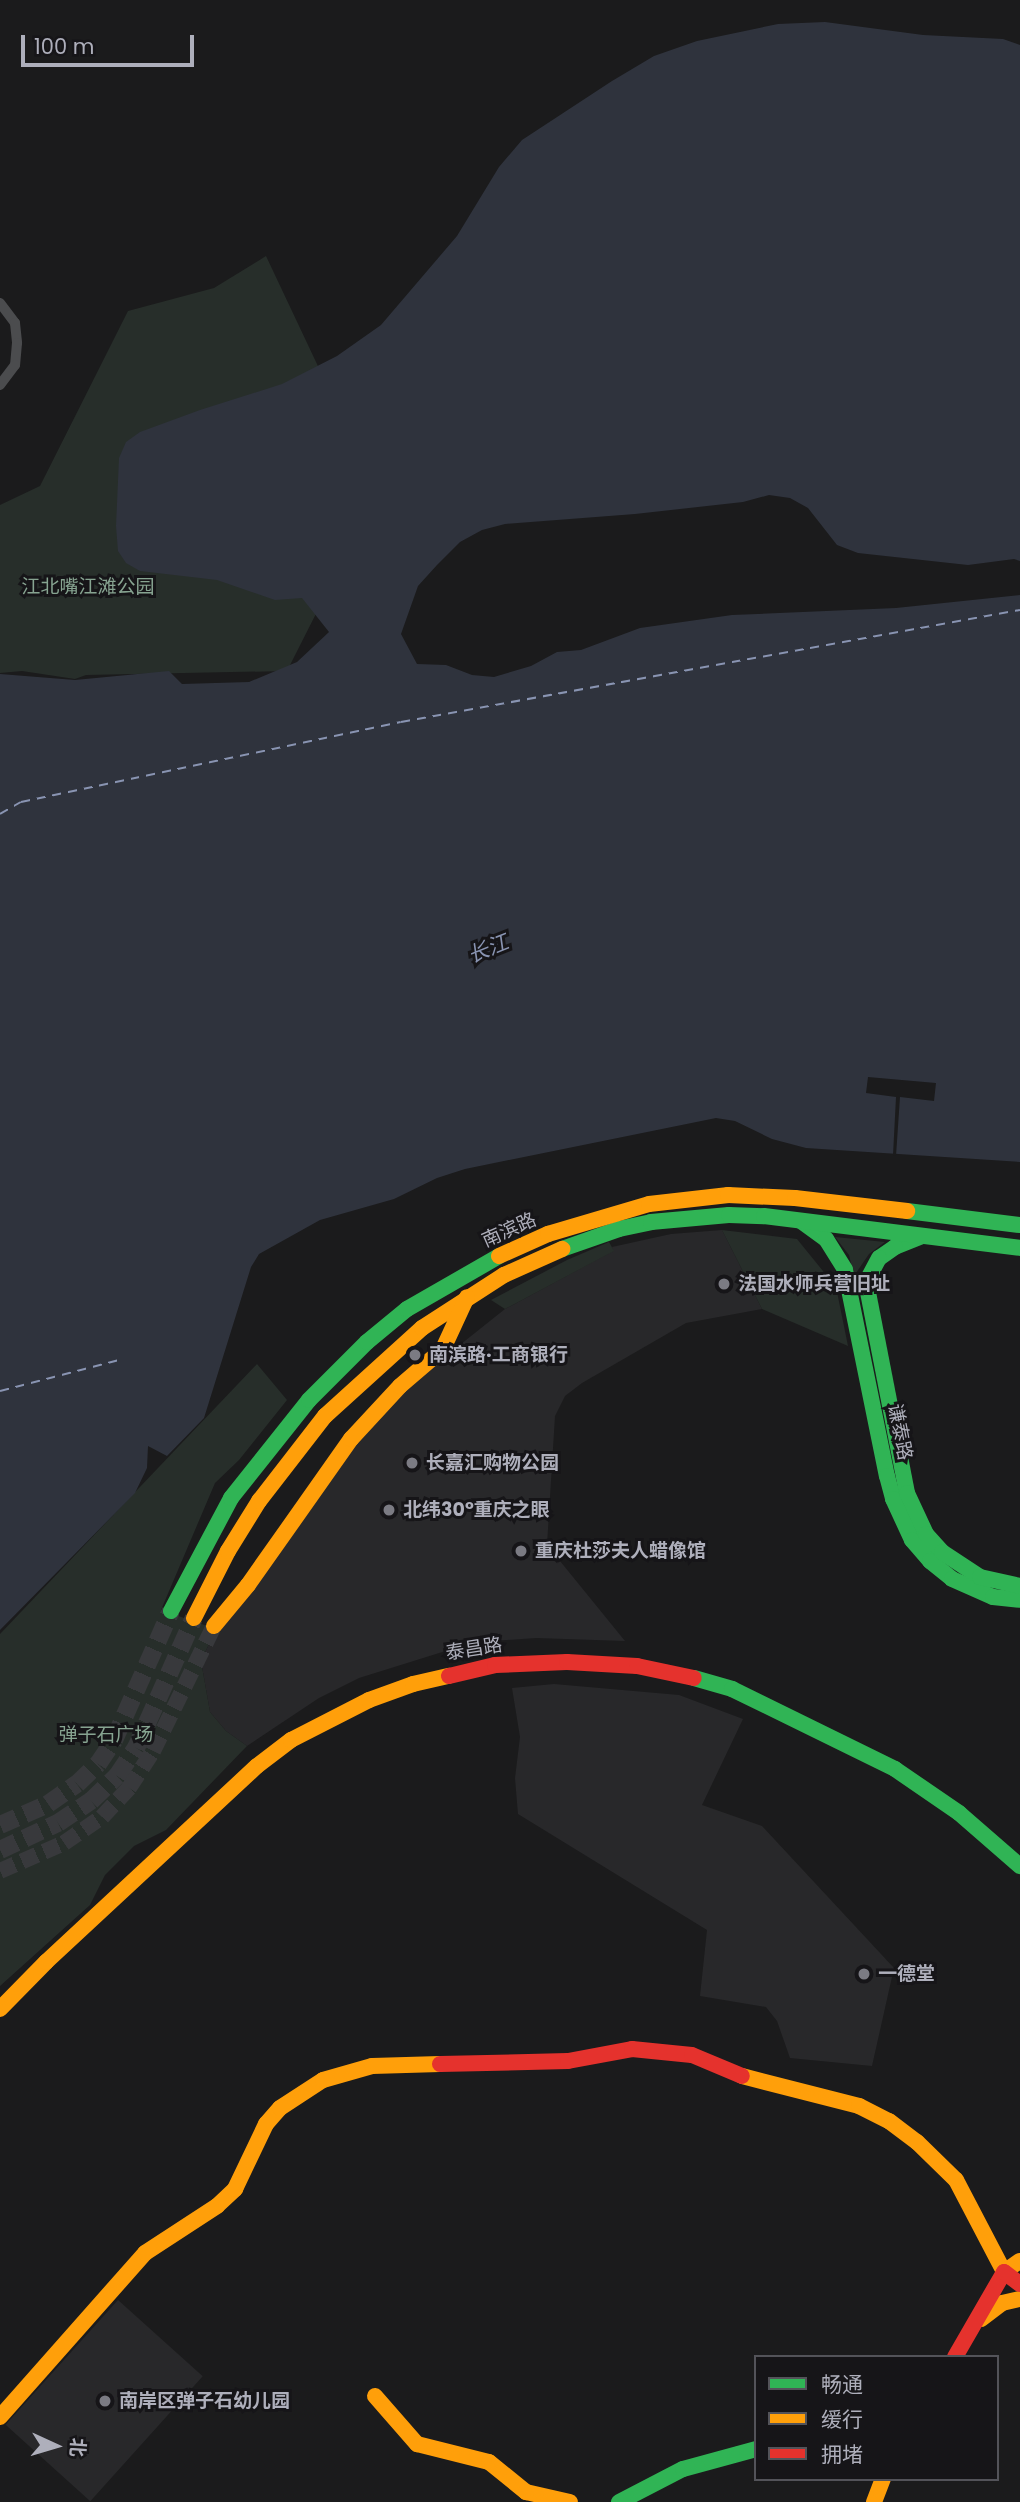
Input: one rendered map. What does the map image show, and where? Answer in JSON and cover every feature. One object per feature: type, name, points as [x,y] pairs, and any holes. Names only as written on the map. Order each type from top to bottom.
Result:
[{"type":"street","points":[[0,303],[15,323],[17,343],[15,365],[0,385]]},
{"type":"street","name":"南滨路","points":[[171,1611],[231,1498],[309,1400],[367,1342],[407,1309],[498,1256],[548,1234],[649,1204],[728,1195],[795,1198],[1020,1225]]},
{"type":"street","name":"南滨路","points":[[194,1618],[228,1551],[259,1500],[325,1416],[422,1328],[504,1275],[619,1229],[651,1222],[729,1215],[801,1221],[1020,1248]]},
{"type":"street","name":"谦泰路","points":[[801,1221],[826,1239],[845,1270],[887,1476],[893,1499],[912,1540],[930,1561],[952,1579],[993,1597],[1020,1600]]},
{"type":"street","name":"谦泰路","points":[[922,1236],[895,1247],[879,1258],[866,1282],[907,1493],[926,1534],[942,1552],[980,1577],[1020,1586]]},
{"type":"street","points":[[214,1626],[248,1585],[351,1439],[400,1386],[443,1349],[467,1297]]},
{"type":"street","name":"泰昌路","points":[[0,2009],[46,1962],[257,1766],[291,1740],[369,1700],[413,1684],[495,1665],[568,1662],[637,1666],[690,1676],[732,1689],[864,1752],[916,1782],[959,1813],[1020,1866]]},
{"type":"street","points":[[0,2417],[145,2253],[217,2206],[235,2189],[266,2124],[280,2108],[323,2080],[372,2066],[568,2062],[632,2049],[659,2050],[692,2055],[739,2075],[859,2106],[890,2121],[917,2142],[956,2180],[1004,2272],[1020,2284]]},
{"type":"street","points":[[956,2355],[1004,2272],[1020,2261]]},
{"type":"street","points":[[973,2326],[1002,2303],[1020,2299]]},
{"type":"street","points":[[375,2396],[407,2436],[417,2444],[436,2451],[489,2462],[524,2497],[570,2502]]},
{"type":"street","points":[[619,2502],[683,2469],[754,2450]]},
{"type":"street","points":[[874,2502],[882,2481]]},
{"type":"shaded area","name":"长嘉汇购物公园","points":[[722,1230],[762,1309],[686,1323],[582,1383],[565,1396],[555,1416],[547,1545],[625,1641],[536,1638],[492,1641],[452,1649],[359,1678],[319,1698],[247,1746],[226,1731],[210,1712],[201,1661],[216,1629],[357,1443],[407,1387],[505,1309],[613,1251],[612,1247],[671,1234]]},
{"type":"shaded area","points":[[554,1684],[679,1695],[743,1719],[702,1805],[762,1826],[894,1968],[872,2066],[790,2058],[777,2021],[766,2007],[700,1996],[707,1930],[518,1814],[515,1778],[520,1737],[512,1688]]},
{"type":"shaded area","name":"南岸区弹子石幼儿园","points":[[118,2300],[203,2376],[90,2501],[6,2425]]},
{"type":"green space","name":"江北嘴江滩公园","points":[[266,256],[325,381],[325,596],[287,671],[86,675],[75,679],[22,671],[0,673],[0,505],[40,486],[128,311],[214,288]]},
{"type":"green space","points":[[722,1230],[797,1239],[836,1287],[848,1346],[762,1309]]},
{"type":"green space","points":[[835,1237],[885,1242],[869,1254],[854,1276],[849,1255]]},
{"type":"green space","points":[[609,1242],[614,1251],[505,1309],[491,1300],[567,1260]]},
{"type":"green space","name":"弹子石广场","points":[[257,1364],[287,1400],[239,1460],[215,1483],[161,1610],[216,1629],[201,1661],[210,1712],[226,1731],[247,1746],[166,1830],[134,1846],[105,1875],[90,1905],[0,1986],[0,1634]]},
{"type":"water","name":"长江","points":[[825,22],[923,35],[1003,39],[1020,45],[1020,561],[1014,559],[968,565],[858,553],[837,545],[808,508],[790,498],[769,495],[743,502],[635,514],[505,524],[482,530],[460,542],[437,565],[418,586],[401,634],[417,664],[446,665],[472,675],[494,677],[531,666],[557,652],[581,650],[640,628],[732,615],[896,608],[1020,595],[1020,1162],[806,1148],[772,1139],[735,1121],[716,1118],[465,1169],[437,1178],[394,1199],[320,1220],[259,1254],[251,1267],[204,1418],[167,1456],[148,1446],[147,1468],[135,1493],[0,1630],[0,674],[75,680],[169,671],[182,684],[249,682],[297,662],[329,632],[302,598],[275,600],[217,580],[140,571],[126,563],[118,551],[116,526],[119,458],[126,442],[140,432],[282,384],[337,356],[381,325],[457,236],[499,167],[522,140],[612,81],[654,56],[697,41],[778,24]]},
{"type":"pier","points":[[868,1077],[936,1083],[934,1101],[900,1097],[896,1156],[893,1155],[896,1097],[866,1093]]},
{"type":"ferry route","points":[[0,814],[21,802],[401,722],[1020,610]]},
{"type":"ferry route","points":[[0,1391],[119,1360]]},
{"type":"tunnel","points":[[0,1825],[48,1804],[77,1784],[98,1764],[114,1740],[171,1611]]},
{"type":"tunnel","points":[[0,1850],[58,1823],[91,1801],[117,1776],[136,1748],[194,1618]]},
{"type":"tunnel","points":[[0,1871],[64,1843],[102,1817],[129,1788],[153,1751],[214,1626]]},
{"type":"traffic: fast","points":[[907,1211],[1020,1225]]},
{"type":"traffic: fast","points":[[562,1249],[619,1229],[651,1222],[729,1215],[764,1216],[1020,1248]]},
{"type":"traffic: fast","points":[[801,1221],[826,1239],[845,1270],[887,1476],[893,1499],[912,1540],[930,1561],[952,1579],[993,1597],[1020,1600]]},
{"type":"traffic: fast","points":[[922,1236],[895,1247],[879,1258],[866,1282],[907,1493],[926,1534],[942,1552],[980,1577],[1020,1586]]},
{"type":"traffic: fast","points":[[171,1611],[231,1498],[309,1400],[367,1342],[407,1309],[499,1256]]},
{"type":"traffic: fast","points":[[694,1678],[732,1689],[895,1769],[959,1813],[1020,1866]]},
{"type":"traffic: fast","points":[[619,2502],[683,2469],[754,2450]]},
{"type":"traffic: slow","points":[[499,1256],[548,1234],[649,1204],[728,1195],[795,1198],[907,1211]]},
{"type":"traffic: slow","points":[[194,1618],[228,1551],[259,1501],[325,1416],[422,1328],[504,1275],[562,1249]]},
{"type":"traffic: slow","points":[[214,1626],[248,1585],[351,1439],[400,1386],[443,1349],[467,1297]]},
{"type":"traffic: slow","points":[[0,2009],[46,1962],[257,1766],[291,1740],[369,1700],[413,1684],[449,1676]]},
{"type":"traffic: slow","points":[[0,2417],[145,2253],[217,2206],[235,2189],[266,2124],[280,2108],[323,2080],[372,2066],[440,2064]]},
{"type":"traffic: slow","points":[[742,2076],[859,2106],[889,2121],[917,2142],[956,2180],[1004,2272],[1020,2261]]},
{"type":"traffic: slow","points":[[981,2319],[1002,2303],[1020,2299]]},
{"type":"traffic: slow","points":[[375,2396],[417,2444],[489,2462],[526,2492],[570,2502]]},
{"type":"traffic: slow","points":[[874,2502],[882,2481]]},
{"type":"traffic: jam","points":[[449,1676],[495,1665],[567,1662],[637,1666],[694,1678]]},
{"type":"traffic: jam","points":[[440,2064],[568,2061],[632,2049],[692,2055],[742,2076]]},
{"type":"traffic: jam","points":[[956,2355],[1004,2272],[1020,2284]]},
{"type":"place","name":"法国水师兵营旧址","points":[[724,1284]]},
{"type":"place","name":"南滨路·工商银行","points":[[415,1355]]},
{"type":"place","name":"长嘉汇购物公园","points":[[412,1463]]},
{"type":"place","name":"北纬30°重庆之眼","points":[[389,1510]]},
{"type":"place","name":"重庆杜莎夫人蜡像馆","points":[[521,1551]]},
{"type":"place","name":"一德堂","points":[[864,1974]]},
{"type":"place","name":"南岸区弹子石幼儿园","points":[[105,2401]]}]
